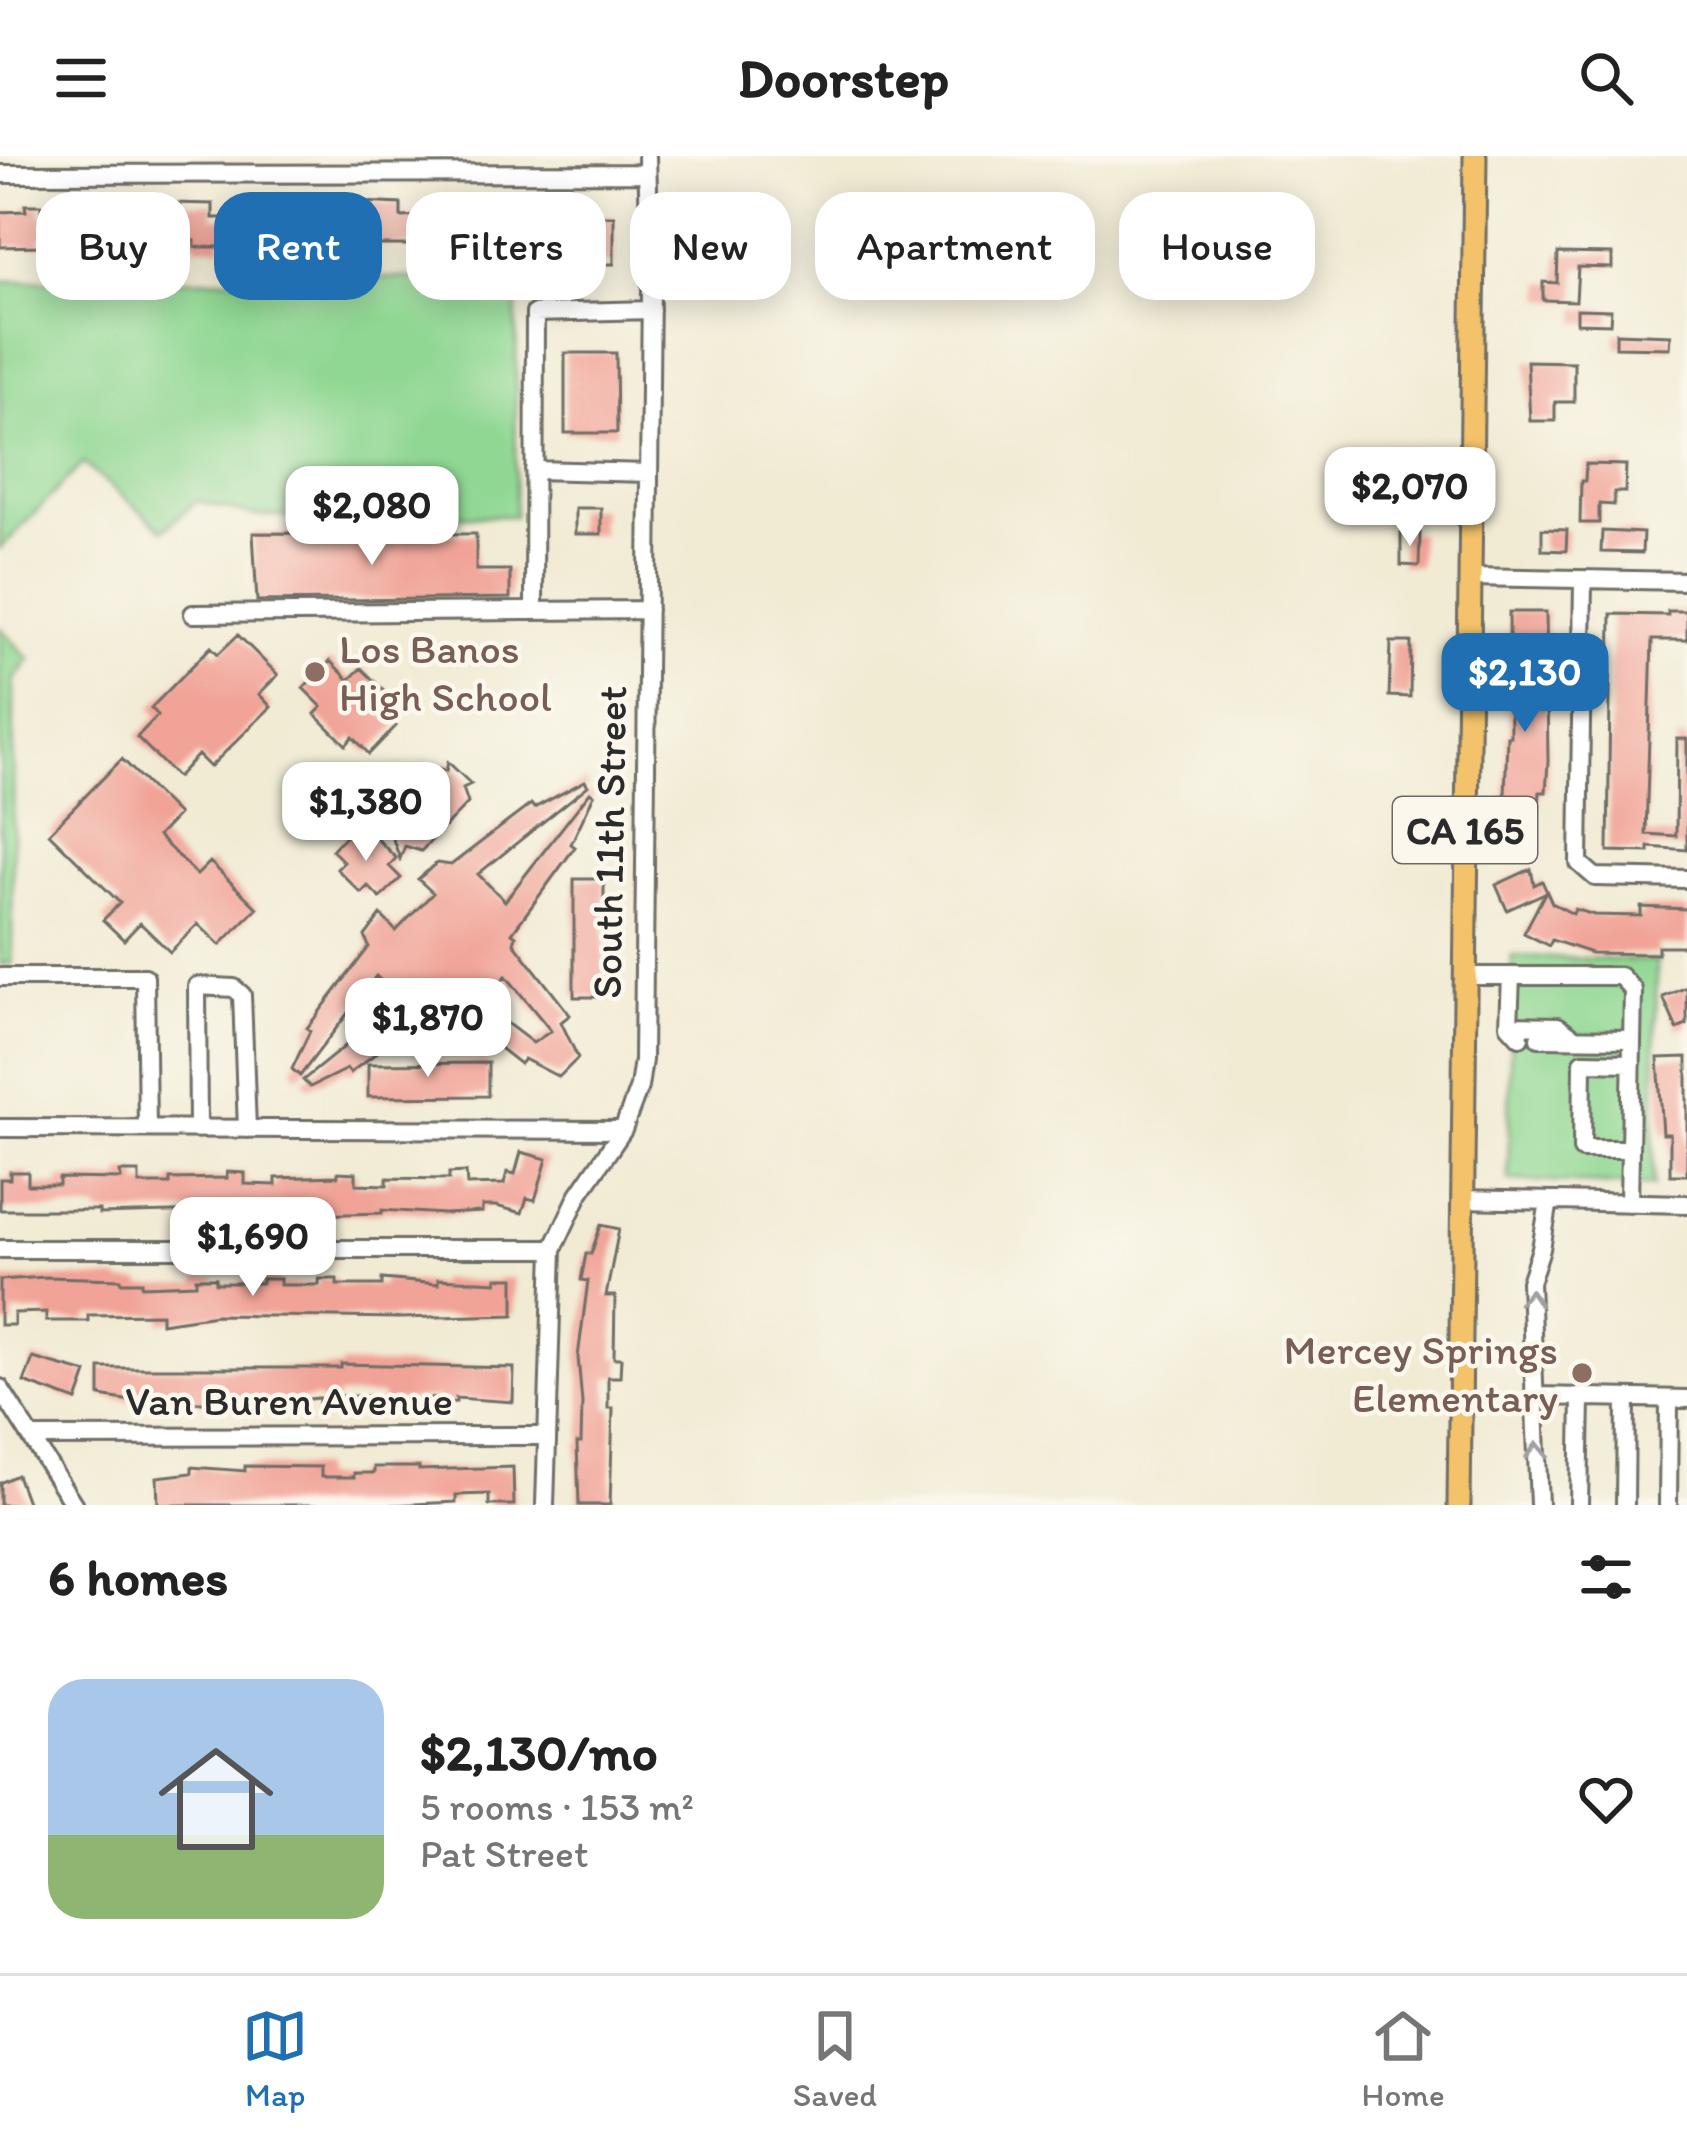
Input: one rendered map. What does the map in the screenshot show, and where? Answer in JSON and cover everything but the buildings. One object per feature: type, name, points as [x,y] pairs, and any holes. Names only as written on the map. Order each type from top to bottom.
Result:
[{"type":"main road","name":"CA 165","points":[[1459,1505],[1475,156]]},
{"type":"street","points":[[0,174],[69,165],[647,165]]},
{"type":"street","name":"South 11th Street","points":[[545,1505],[553,1249],[579,1194],[623,1130],[643,1060],[651,310],[647,165]]},
{"type":"street","points":[[534,610],[535,313],[651,310]]},
{"type":"street","points":[[534,470],[649,473]]},
{"type":"street","points":[[1468,578],[1687,581]]},
{"type":"street","points":[[1583,580],[1579,863],[1594,877],[1687,879]]},
{"type":"street","points":[[193,614],[648,610]]},
{"type":"street","points":[[0,977],[145,976],[147,1128]]},
{"type":"street","points":[[1464,976],[1619,976],[1633,990],[1629,1203]]},
{"type":"street","points":[[1511,976],[1515,1031],[1558,1026],[1576,1039]]},
{"type":"street","points":[[198,1129],[197,986],[234,988],[242,995],[247,1129]]},
{"type":"street","points":[[1539,1038],[1633,1039]]},
{"type":"street","points":[[1630,1149],[1582,1149],[1583,1063],[1632,1063]]},
{"type":"street","points":[[0,1128],[623,1130]]},
{"type":"street","points":[[1461,1199],[1687,1204]]},
{"type":"street","points":[[1540,1505],[1530,1282],[1549,1202]]},
{"type":"street","points":[[0,1249],[553,1249]]},
{"type":"street","points":[[0,1388],[74,1505]]},
{"type":"street","points":[[1538,1396],[1678,1399],[1668,1505]]},
{"type":"street","points":[[1579,1505],[1581,1398]]},
{"type":"street","points":[[1624,1505],[1626,1399]]},
{"type":"street","name":"Van Buren Avenue","points":[[32,1437],[546,1436]]},
{"type":"green space","points":[[382,278],[406,278],[406,300],[517,300],[515,516],[256,516],[197,501],[163,530],[83,463],[0,549],[0,281],[36,281],[36,300],[190,300],[190,280],[214,279],[214,300],[382,300]]},
{"type":"green space","points":[[0,628],[30,659],[14,681],[12,964],[0,964]]},
{"type":"green space","points":[[1512,956],[1657,961],[1653,1186],[1508,1180]]},
{"type":"place","name":"Los Banos High School","points":[[315,672]]},
{"type":"place","name":"Mercey Springs Elementary","points":[[1582,1373]]}]
